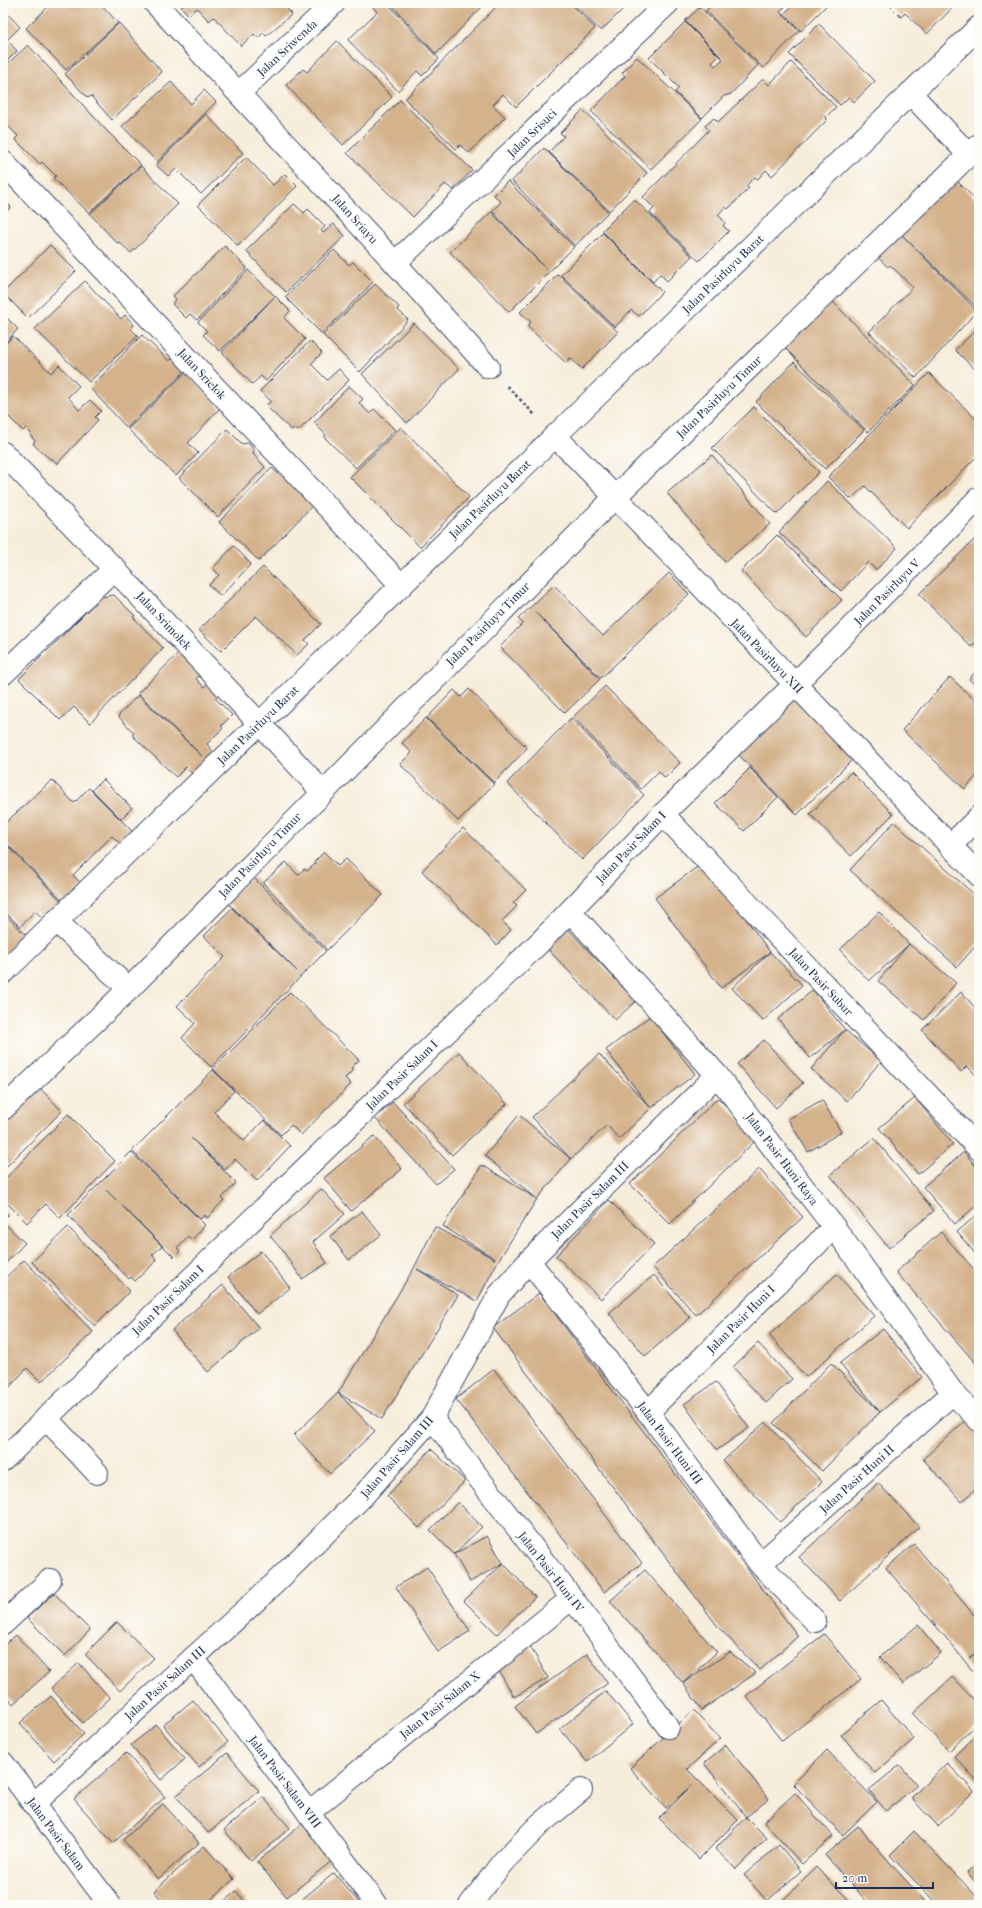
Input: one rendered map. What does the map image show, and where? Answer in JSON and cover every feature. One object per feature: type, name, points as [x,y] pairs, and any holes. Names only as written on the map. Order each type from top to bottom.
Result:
[{"type":"street","name":"Jalan Sriayu","points":[[155,3],[395,263],[488,367]]},
{"type":"street","name":"Jalan Sriwenda","points":[[239,93],[334,3]]},
{"type":"street","name":"Jalan Srisuci","points":[[395,263],[668,3]]},
{"type":"street","name":"Jalan Pasirluyu Barat","points":[[3,973],[64,928],[267,730],[401,585],[979,27]]},
{"type":"street","points":[[910,93],[974,150]]},
{"type":"street","name":"Jalan Pasirluyu Timur","points":[[3,1109],[124,984],[322,792],[616,496],[974,150]]},
{"type":"street","name":"Jalan Srielok","points":[[3,162],[401,585]]},
{"type":"street","name":"Jalan Pasirluyu XII","points":[[555,436],[616,496],[794,685],[979,875]]},
{"type":"street","name":"Jalan Srimolek","points":[[3,453],[115,568],[240,703],[267,730],[322,792]]},
{"type":"street","name":"Jalan Pasirluyu V","points":[[794,685],[979,498]]},
{"type":"street","points":[[3,674],[115,568]]},
{"type":"street","name":"Jalan Pasir Salam I","points":[[3,1460],[540,942],[663,814],[794,685]]},
{"type":"street","name":"Jalan Pasir Subur","points":[[663,814],[979,1149]]},
{"type":"street","points":[[950,846],[979,817]]},
{"type":"street","name":"Jalan Pasir Huni Raya","points":[[570,911],[717,1074],[834,1227],[953,1393],[979,1420]]},
{"type":"street","points":[[64,928],[124,984]]},
{"type":"street","name":"Jalan Pasir Salam III","points":[[34,1804],[320,1540],[361,1498],[432,1418],[500,1295],[529,1261],[717,1074]]},
{"type":"street","name":"Jalan Pasir Huni I","points":[[648,1412],[834,1227]]},
{"type":"street","name":"Jalan Pasir Huni III","points":[[529,1261],[648,1412],[760,1564],[815,1621]]},
{"type":"street","name":"Jalan Pasir Huni II","points":[[760,1564],[953,1393]]},
{"type":"street","points":[[46,1418],[97,1473]]},
{"type":"street","name":"Jalan Pasir Huni IV","points":[[432,1418],[572,1598],[668,1727]]},
{"type":"street","points":[[3,1624],[50,1580]]},
{"type":"street","name":"Jalan Pasir Salam X","points":[[308,1813],[572,1598]]},
{"type":"street","name":"Jalan Pasir Salam VIII","points":[[193,1658],[378,1905]]},
{"type":"street","name":"Jalan Pasir Salam","points":[[3,1763],[110,1905]]},
{"type":"street","points":[[470,1905],[502,1863],[539,1825],[581,1790]]},
{"type":"path","points":[[488,367],[555,436]]},
{"type":"building","points":[[52,3],[100,3],[118,23],[66,70],[26,28]]},
{"type":"building","points":[[186,3],[293,3],[287,9],[292,14],[266,36],[263,33],[258,38],[254,34],[241,46],[214,17],[209,21],[197,8],[189,15],[181,7]]},
{"type":"building","points":[[375,3],[387,3],[439,59],[422,76],[417,71],[398,91],[348,40],[377,12],[372,6]]},
{"type":"building","points":[[390,3],[486,3],[436,54]]},
{"type":"building","points":[[500,3],[570,3],[595,28],[516,107],[503,94],[493,105],[505,117],[469,153],[460,145],[456,149],[405,99]]},
{"type":"building","points":[[572,3],[620,3],[625,7],[601,31]]},
{"type":"building","points":[[714,3],[788,3],[780,12],[799,31],[763,68],[706,11]]},
{"type":"building","points":[[795,3],[829,3],[801,31],[784,14]]},
{"type":"building","points":[[887,3],[957,3],[927,34],[905,13],[901,17]]},
{"type":"building","points":[[700,7],[758,65],[731,94],[724,96],[702,118],[675,92],[679,88],[649,58],[685,22],[719,56],[712,63],[715,66],[723,59],[685,21]]},
{"type":"building","points":[[3,9],[20,27],[7,40],[17,51],[3,65]]},
{"type":"building","points":[[119,23],[162,72],[112,120],[91,96],[88,98],[65,74]]},
{"type":"building","points":[[819,24],[875,81],[854,102],[849,97],[840,105],[789,54]]},
{"type":"building","points":[[337,41],[392,97],[343,145],[286,85],[303,69],[307,72]]},
{"type":"building","points":[[28,45],[105,129],[141,165],[89,213],[53,178],[56,176],[42,162],[40,164],[15,139],[18,136],[4,122],[3,123],[3,68]]},
{"type":"building","points":[[637,57],[702,119],[651,169],[591,111],[625,76],[622,73]]},
{"type":"building","points":[[791,62],[836,107],[826,117],[827,120],[772,176],[766,170],[758,179],[755,177],[746,186],[749,188],[728,209],[725,207],[718,215],[725,222],[723,226],[729,231],[699,261],[650,213],[654,208],[643,197],[709,130],[705,126],[714,118],[718,122],[763,79],[769,85]]},
{"type":"building","points":[[171,82],[191,104],[204,90],[216,102],[157,162],[122,126]]},
{"type":"building","points":[[400,100],[472,170],[453,190],[445,184],[413,217],[347,153]]},
{"type":"building","points":[[583,110],[647,173],[609,211],[549,152],[564,136],[560,133]]},
{"type":"building","points":[[206,114],[243,153],[201,194],[176,169],[168,176],[156,165]]},
{"type":"building","points":[[544,148],[608,212],[575,246],[512,181]]},
{"type":"building","points":[[246,157],[273,185],[285,174],[297,186],[238,246],[198,205]]},
{"type":"building","points":[[141,166],[178,204],[153,229],[155,230],[131,253],[119,242],[117,243],[90,214]]},
{"type":"building","points":[[953,177],[979,203],[979,310],[899,232],[977,311],[916,378],[869,332],[913,287],[890,265],[888,267],[874,254]]},
{"type":"building","points":[[508,181],[574,247],[509,312],[450,252],[491,212],[547,270],[492,211],[501,202],[494,195]]},
{"type":"building","points":[[634,199],[692,256],[667,281],[660,274],[653,282],[602,231]]},
{"type":"building","points":[[3,200],[11,207],[3,215]]},
{"type":"building","points":[[294,204],[304,213],[308,209],[325,226],[321,231],[323,233],[334,224],[345,236],[286,292],[246,251]]},
{"type":"building","points":[[603,233],[662,292],[639,316],[631,310],[615,327],[561,275]]},
{"type":"building","points":[[50,245],[76,271],[28,318],[3,293]]},
{"type":"building","points":[[225,246],[247,268],[197,320],[190,314],[186,318],[172,304],[176,299],[173,296]]},
{"type":"building","points":[[334,250],[349,265],[353,262],[373,282],[322,334],[285,297]]},
{"type":"building","points":[[248,270],[275,296],[220,351],[203,335],[207,331],[198,322]]},
{"type":"building","points":[[558,274],[618,332],[582,369],[570,358],[566,363],[527,326],[531,322],[520,312]]},
{"type":"building","points":[[85,281],[121,319],[125,315],[134,325],[131,329],[138,336],[89,382],[35,329]]},
{"type":"building","points":[[375,284],[399,307],[397,309],[408,320],[360,372],[323,335]]},
{"type":"building","points":[[275,296],[290,311],[284,318],[305,339],[266,381],[261,376],[252,384],[222,352]]},
{"type":"building","points":[[832,301],[915,385],[868,432],[785,348]]},
{"type":"building","points":[[3,314],[18,329],[3,345]]},
{"type":"building","points":[[414,323],[459,369],[407,423],[362,374]]},
{"type":"building","points":[[979,327],[979,373],[955,350]]},
{"type":"building","points":[[142,335],[169,361],[173,358],[185,371],[127,428],[90,388]]},
{"type":"building","points":[[13,336],[51,373],[59,365],[79,386],[68,397],[79,410],[90,400],[101,411],[95,417],[98,420],[57,464],[52,458],[51,460],[33,444],[35,441],[30,435],[31,433],[26,428],[23,431],[6,414],[8,411],[3,406],[3,347]]},
{"type":"building","points":[[310,341],[322,353],[311,364],[327,380],[339,369],[349,380],[298,431],[294,428],[291,430],[266,406],[271,401],[260,391]]},
{"type":"building","points":[[794,362],[864,430],[825,469],[756,402]]},
{"type":"building","points":[[186,372],[220,408],[188,443],[198,453],[176,476],[128,429]]},
{"type":"building","points":[[929,373],[979,422],[979,454],[907,528],[865,486],[851,499],[828,477]]},
{"type":"building","points":[[349,386],[363,399],[359,403],[370,414],[374,409],[395,430],[356,468],[324,437],[326,435],[314,423]]},
{"type":"building","points":[[754,407],[819,472],[777,514],[712,448]]},
{"type":"building","points":[[401,427],[469,497],[420,547],[350,477]]},
{"type":"building","points":[[227,429],[242,444],[248,443],[254,450],[253,454],[265,467],[218,517],[179,478]]},
{"type":"building","points":[[712,455],[770,524],[725,562],[667,493]]},
{"type":"building","points":[[272,468],[279,474],[283,470],[313,505],[259,561],[219,522]]},
{"type":"building","points":[[827,481],[897,548],[876,570],[868,562],[841,591],[779,532]]},
{"type":"building","points":[[777,535],[842,600],[806,637],[741,571]]},
{"type":"building","points":[[979,535],[979,639],[971,647],[919,594]]},
{"type":"building","points":[[234,546],[251,564],[221,596],[209,585],[219,575],[213,568]]},
{"type":"building","points":[[263,567],[321,624],[305,640],[309,644],[297,655],[256,616],[221,651],[199,630]]},
{"type":"building","points":[[669,573],[689,594],[601,678],[535,612],[600,679],[565,713],[500,647],[523,623],[518,619],[554,585],[603,636]]},
{"type":"building","points":[[114,595],[163,648],[90,723],[74,707],[60,720],[19,679],[101,597]]},
{"type":"building","points":[[183,649],[204,671],[196,679],[204,687],[207,684],[218,695],[215,698],[232,715],[221,726],[223,728],[207,744],[214,753],[193,775],[186,767],[176,777],[132,735],[134,733],[118,716],[138,695],[202,756],[138,693]]},
{"type":"building","points":[[979,668],[979,689],[969,679]]},
{"type":"building","points":[[950,677],[979,704],[979,773],[965,789],[902,730]]},
{"type":"building","points":[[605,686],[680,763],[665,778],[659,771],[641,789],[573,717]]},
{"type":"building","points":[[469,689],[527,748],[494,783],[427,718],[454,690],[461,697]]},
{"type":"building","points":[[795,692],[857,755],[797,815],[735,751]]},
{"type":"building","points":[[426,718],[494,784],[458,821],[400,764],[412,753],[402,743]]},
{"type":"building","points":[[571,718],[644,795],[582,860],[507,783]]},
{"type":"building","points":[[750,768],[778,797],[744,831],[715,803]]},
{"type":"building","points":[[851,772],[893,814],[851,856],[810,814]]},
{"type":"building","points":[[103,779],[132,808],[121,819],[92,790]]},
{"type":"building","points":[[52,780],[74,803],[89,788],[135,834],[123,846],[112,836],[73,875],[83,886],[65,903],[3,840],[3,825]]},
{"type":"building","points":[[894,822],[979,899],[979,942],[957,967],[850,870]]},
{"type":"building","points":[[463,828],[526,890],[513,903],[517,906],[502,921],[511,930],[497,945],[422,871]]},
{"type":"building","points":[[3,841],[64,904],[46,921],[35,911],[20,927],[3,910]]},
{"type":"building","points":[[324,852],[338,866],[346,859],[383,895],[327,950],[263,883],[286,862],[298,875],[304,869],[307,871],[315,864],[314,862]]},
{"type":"building","points":[[704,862],[770,952],[721,988],[655,898]]},
{"type":"building","points":[[252,876],[326,951],[211,1067],[182,1038],[195,1023],[177,1006],[225,957],[204,936],[232,908],[297,971],[227,902]]},
{"type":"building","points":[[879,912],[909,944],[869,981],[840,950]]},
{"type":"building","points":[[3,913],[26,935],[3,958]]},
{"type":"building","points":[[563,924],[636,1001],[615,1020],[543,944]]},
{"type":"building","points":[[909,944],[956,983],[924,1020],[878,981]]},
{"type":"building","points":[[770,952],[802,985],[763,1021],[732,988]]},
{"type":"building","points":[[813,990],[845,1030],[810,1058],[778,1019]]},
{"type":"building","points":[[290,992],[359,1060],[351,1068],[353,1070],[345,1078],[351,1084],[301,1135],[291,1125],[281,1135],[213,1069]]},
{"type":"building","points":[[961,992],[979,1012],[979,1078],[967,1066],[961,1072],[922,1030]]},
{"type":"building","points":[[650,1016],[695,1074],[651,1108],[619,1139],[607,1125],[571,1159],[532,1117],[599,1054],[650,1107],[606,1050]]},
{"type":"building","points":[[845,1030],[881,1061],[847,1101],[811,1069]]},
{"type":"building","points":[[764,1040],[803,1083],[776,1108],[737,1064]]},
{"type":"building","points":[[459,1052],[507,1104],[452,1155],[403,1103]]},
{"type":"building","points":[[213,1070],[234,1091],[214,1112],[244,1141],[264,1120],[290,1146],[257,1181],[235,1159],[225,1170],[191,1138],[236,1183],[222,1198],[224,1200],[207,1218],[205,1215],[200,1219],[132,1151]]},
{"type":"building","points":[[36,1084],[62,1111],[3,1170],[3,1117]]},
{"type":"building","points":[[718,1098],[758,1138],[670,1224],[630,1184]]},
{"type":"building","points":[[915,1098],[953,1144],[918,1174],[879,1128]]},
{"type":"building","points":[[822,1100],[841,1132],[808,1152],[788,1119]]},
{"type":"building","points":[[393,1102],[454,1169],[436,1184],[375,1118]]},
{"type":"building","points":[[68,1114],[115,1161],[60,1218],[46,1204],[27,1223],[3,1199],[3,1181]]},
{"type":"building","points":[[519,1115],[571,1159],[537,1199],[485,1156]]},
{"type":"building","points":[[374,1136],[402,1169],[351,1211],[324,1178]]},
{"type":"building","points":[[874,1138],[934,1211],[889,1248],[830,1175]]},
{"type":"building","points":[[131,1152],[205,1225],[192,1240],[188,1236],[177,1248],[180,1251],[174,1257],[106,1190],[162,1246],[152,1255],[157,1260],[135,1281],[131,1277],[129,1279],[68,1215]]},
{"type":"building","points":[[964,1152],[979,1170],[979,1203],[955,1224],[923,1187]]},
{"type":"building","points":[[482,1165],[537,1199],[498,1261],[477,1301],[417,1269],[458,1295],[382,1419],[338,1393],[414,1268],[435,1227],[495,1259],[443,1226]]},
{"type":"building","points":[[759,1169],[803,1217],[696,1315],[653,1267]]},
{"type":"building","points":[[321,1189],[345,1214],[313,1242],[327,1263],[302,1279],[283,1251],[270,1236]]},
{"type":"building","points":[[609,1200],[654,1244],[601,1299],[556,1256]]},
{"type":"building","points":[[3,1210],[8,1215],[3,1220]]},
{"type":"building","points":[[362,1211],[381,1235],[349,1260],[330,1236]]},
{"type":"building","points":[[979,1213],[979,1258],[957,1232]]},
{"type":"building","points":[[3,1222],[25,1243],[3,1266]]},
{"type":"building","points":[[68,1227],[130,1291],[95,1326],[32,1262]]},
{"type":"building","points":[[941,1232],[979,1275],[979,1367],[896,1272]]},
{"type":"building","points":[[261,1251],[290,1288],[257,1314],[228,1277]]},
{"type":"building","points":[[24,1260],[93,1332],[41,1382],[27,1368],[5,1392],[3,1390],[3,1280]]},
{"type":"building","points":[[837,1274],[874,1316],[806,1377],[769,1335]]},
{"type":"building","points":[[654,1275],[690,1318],[645,1356],[609,1313]]},
{"type":"building","points":[[223,1285],[259,1328],[208,1372],[172,1330]]},
{"type":"building","points":[[539,1293],[798,1636],[760,1670],[719,1628],[493,1328]]},
{"type":"building","points":[[883,1329],[922,1377],[880,1412],[840,1363]]},
{"type":"building","points":[[758,1343],[792,1379],[766,1403],[733,1367]]},
{"type":"building","points":[[831,1363],[880,1412],[822,1471],[773,1423]]},
{"type":"building","points":[[494,1369],[642,1563],[604,1592],[456,1399]]},
{"type":"building","points":[[716,1382],[749,1428],[717,1450],[684,1404]]},
{"type":"building","points":[[338,1393],[375,1431],[330,1474],[294,1435]]},
{"type":"building","points":[[967,1419],[979,1433],[979,1486],[962,1502],[923,1459]]},
{"type":"building","points":[[765,1422],[822,1482],[780,1522],[723,1461]]},
{"type":"building","points":[[431,1449],[465,1481],[419,1528],[387,1496]]},
{"type":"building","points":[[878,1483],[919,1527],[840,1601],[799,1557]]},
{"type":"building","points":[[458,1502],[482,1527],[454,1554],[430,1530]]},
{"type":"building","points":[[487,1536],[503,1563],[470,1582],[454,1554]]},
{"type":"building","points":[[914,1544],[979,1621],[979,1650],[969,1658],[979,1651],[979,1679],[886,1568]]},
{"type":"building","points":[[503,1563],[535,1597],[497,1634],[464,1601]]},
{"type":"building","points":[[427,1567],[470,1631],[438,1652],[396,1587]]},
{"type":"building","points":[[645,1570],[717,1652],[683,1683],[610,1601]]},
{"type":"building","points":[[54,1593],[90,1630],[65,1656],[27,1618]]},
{"type":"building","points":[[117,1622],[154,1658],[120,1691],[85,1654]]},
{"type":"building","points":[[918,1625],[941,1653],[903,1684],[880,1657]]},
{"type":"building","points":[[824,1634],[861,1679],[782,1741],[746,1696]]},
{"type":"building","points":[[16,1635],[49,1672],[13,1704],[3,1692],[3,1646]]},
{"type":"building","points":[[530,1646],[548,1678],[514,1697],[496,1666]]},
{"type":"building","points":[[730,1652],[756,1673],[702,1710],[683,1683]]},
{"type":"building","points":[[587,1654],[608,1683],[536,1734],[515,1706]]},
{"type":"building","points":[[79,1663],[110,1698],[83,1723],[51,1688]]},
{"type":"building","points":[[952,1677],[979,1705],[979,1722],[949,1751],[913,1714]]},
{"type":"building","points":[[606,1691],[633,1724],[587,1762],[560,1729]]},
{"type":"building","points":[[51,1696],[84,1734],[54,1761],[20,1723]]},
{"type":"building","points":[[193,1700],[228,1742],[199,1767],[163,1725]]},
{"type":"building","points":[[881,1700],[914,1739],[875,1773],[841,1735]]},
{"type":"building","points":[[694,1710],[720,1739],[687,1769],[738,1820],[699,1859],[659,1818],[692,1785],[666,1808],[630,1768]]},
{"type":"building","points":[[156,1725],[185,1759],[161,1780],[131,1745]]},
{"type":"building","points":[[979,1733],[979,1783],[954,1756]]},
{"type":"building","points":[[726,1745],[769,1799],[746,1817],[704,1763]]},
{"type":"building","points":[[827,1750],[877,1802],[843,1835],[793,1784]]},
{"type":"building","points":[[126,1753],[165,1797],[113,1843],[74,1799]]},
{"type":"building","points":[[227,1753],[259,1791],[208,1833],[176,1796]]},
{"type":"building","points":[[947,1763],[974,1791],[938,1826],[911,1798]]},
{"type":"building","points":[[900,1765],[917,1785],[886,1811],[869,1790]]},
{"type":"building","points":[[795,1793],[833,1836],[802,1864],[764,1822]]},
{"type":"building","points":[[263,1797],[290,1828],[251,1861],[224,1830]]},
{"type":"building","points":[[163,1804],[199,1843],[158,1879],[123,1840]]},
{"type":"building","points":[[746,1817],[767,1838],[736,1869],[715,1849]]},
{"type":"building","points":[[302,1824],[333,1860],[287,1897],[257,1862]]},
{"type":"building","points":[[858,1826],[928,1905],[870,1905],[825,1855]]},
{"type":"building","points":[[914,1831],[979,1899],[979,1905],[938,1905],[890,1855]]},
{"type":"building","points":[[779,1845],[801,1871],[767,1901],[744,1875]]},
{"type":"building","points":[[204,1846],[234,1879],[205,1905],[166,1905],[154,1891]]},
{"type":"building","points":[[979,1862],[979,1887],[967,1872]]},
{"type":"building","points":[[816,1867],[853,1904],[852,1905],[779,1904]]},
{"type":"building","points":[[334,1873],[361,1905],[295,1905]]},
{"type":"building","points":[[236,1891],[248,1905],[220,1905]]}]
